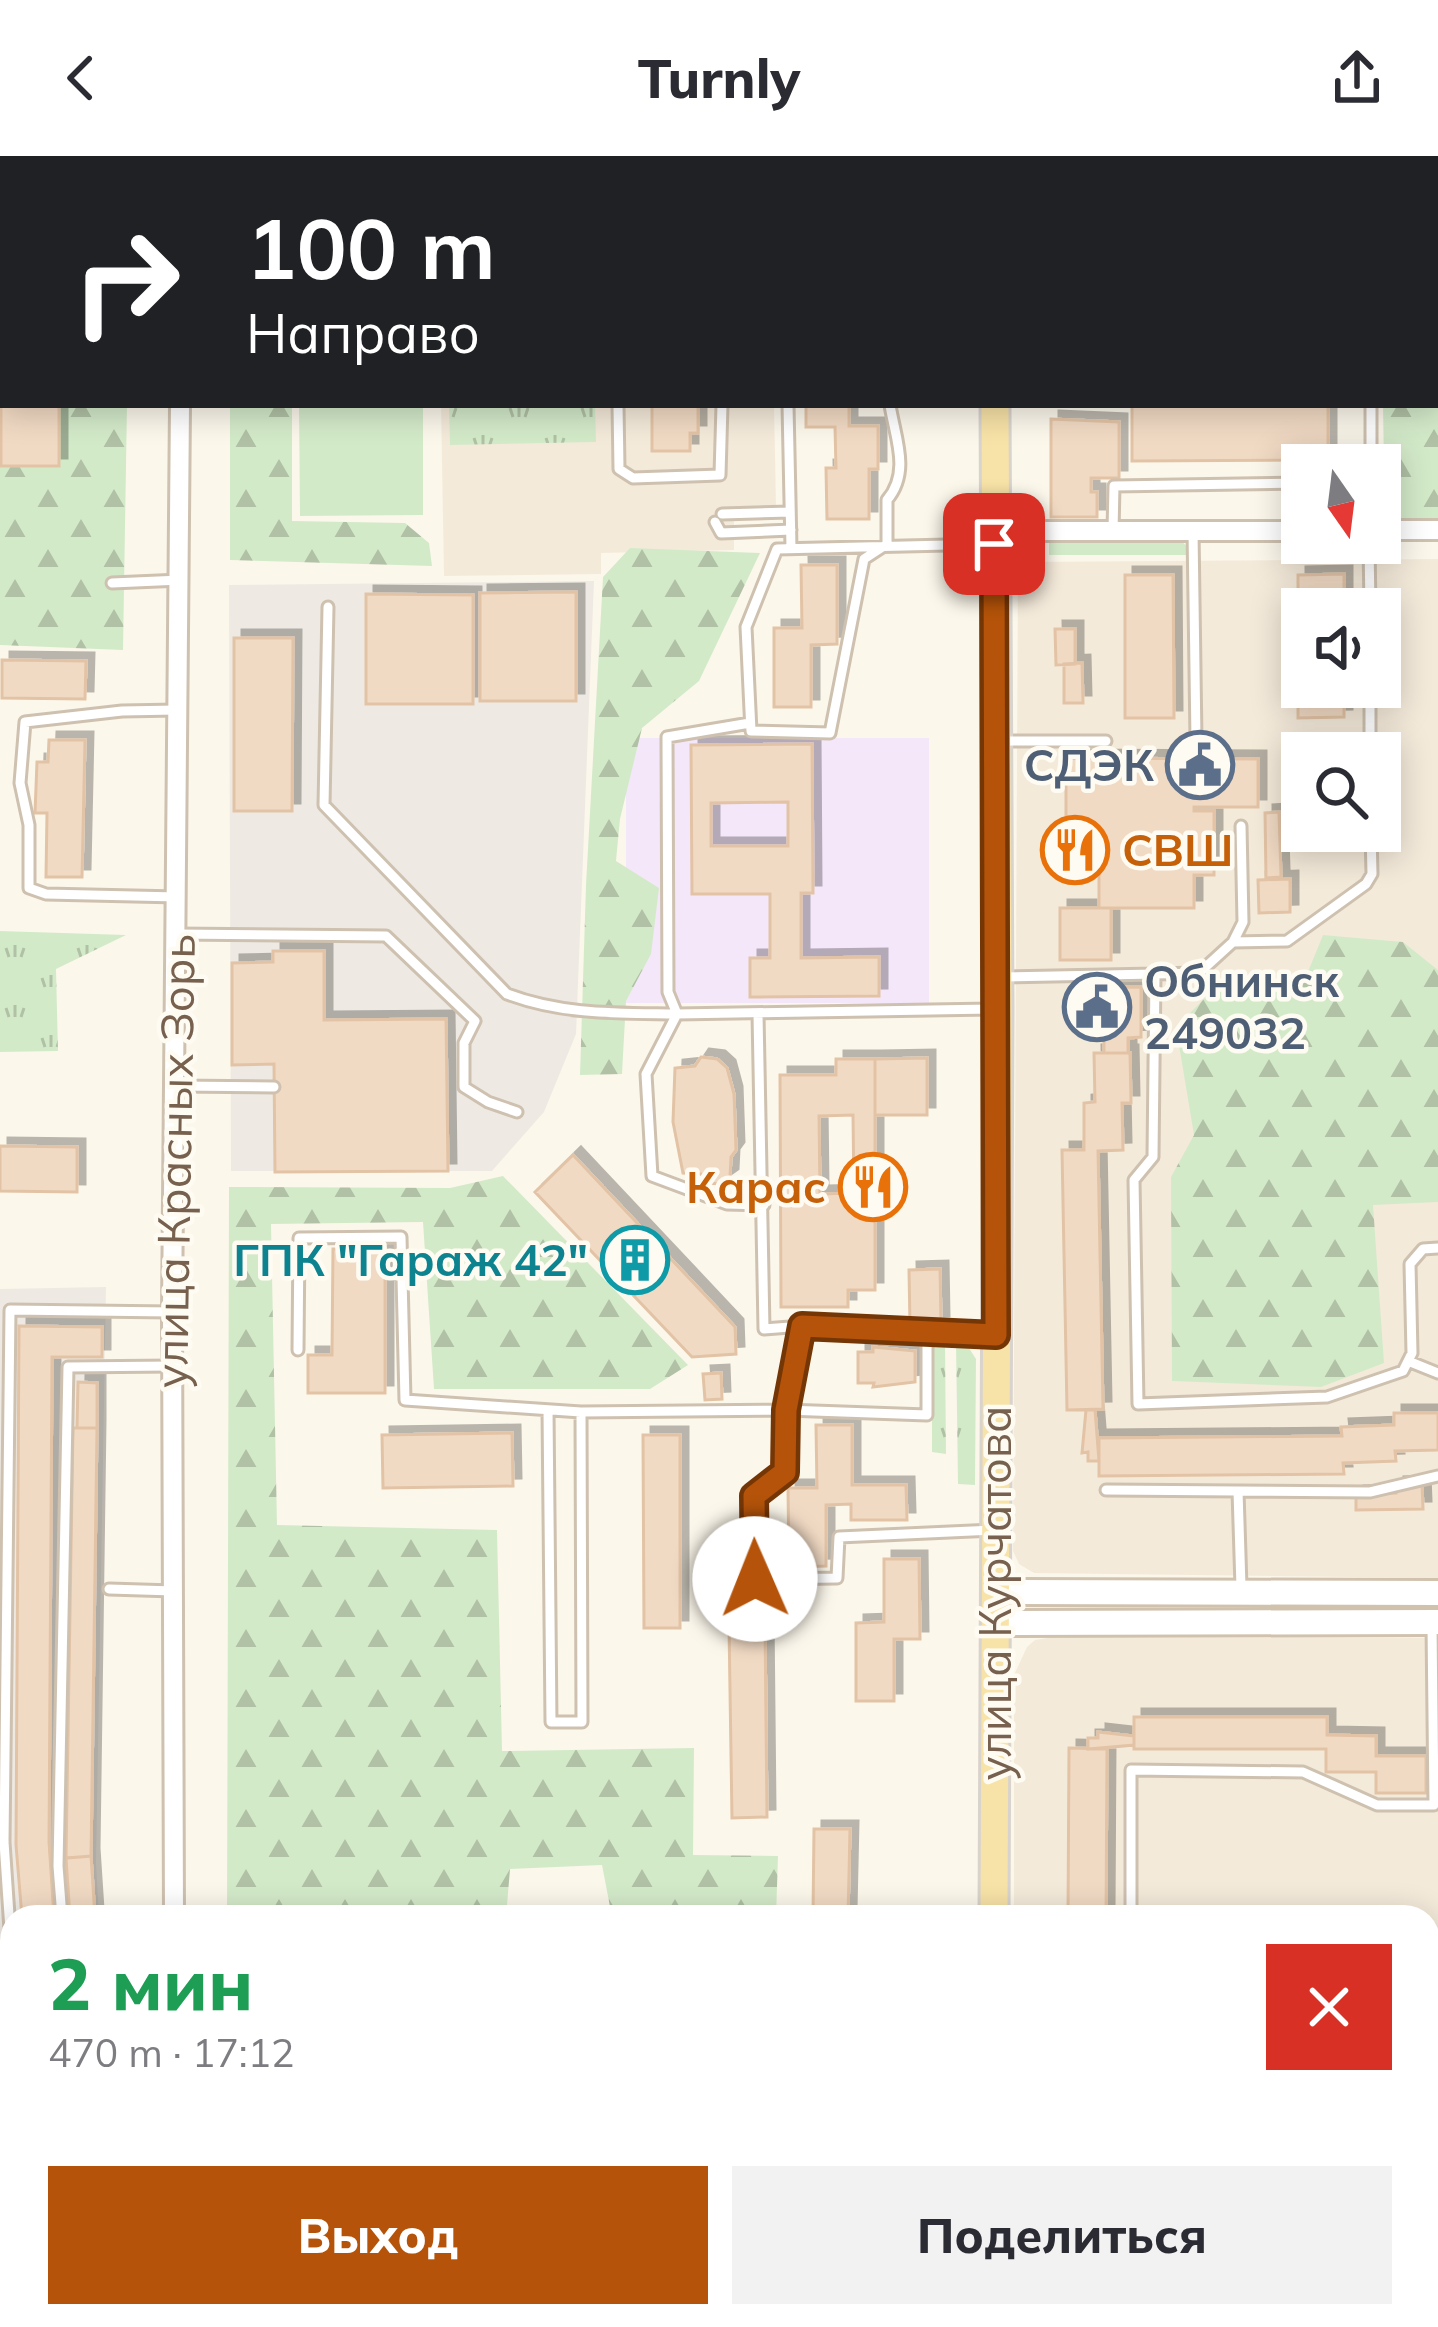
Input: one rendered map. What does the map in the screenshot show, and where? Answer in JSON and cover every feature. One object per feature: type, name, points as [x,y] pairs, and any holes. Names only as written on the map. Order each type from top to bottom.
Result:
[{"type":"main road","name":"улица Курчатова","points":[[994,1905],[995,408]]},
{"type":"main road","points":[[994,1592],[1438,1593]]},
{"type":"main road","points":[[994,1623],[1435,1622]]},
{"type":"street","name":"улица Красных Зорь","points":[[174,1905],[172,1312],[180,408]]},
{"type":"street","points":[[994,537],[1113,530],[1281,531]]},
{"type":"street","points":[[1401,530],[1438,530]]},
{"type":"lane","points":[[618,408],[619,470],[633,478],[720,475],[722,408]]},
{"type":"lane","points":[[788,408],[791,548]]},
{"type":"lane","points":[[887,544],[886,500],[898,487],[900,442],[891,408]]},
{"type":"lane","points":[[1370,408],[1371,444]]},
{"type":"lane","points":[[1113,530],[1114,486],[1281,483]]},
{"type":"lane","points":[[790,512],[718,518],[721,533],[791,530]]},
{"type":"lane","points":[[1193,531],[1196,740]]},
{"type":"lane","points":[[887,544],[864,559],[830,733],[751,731],[746,627],[777,549],[994,537]]},
{"type":"lane","points":[[112,583],[181,580]]},
{"type":"lane","points":[[328,607],[324,806],[507,994],[544,1008],[577,1013],[998,1009]]},
{"type":"lane","points":[[178,897],[46,893],[29,888],[28,825],[20,783],[25,722],[179,710]]},
{"type":"lane","points":[[751,724],[668,736],[668,992],[676,1014],[646,1074],[652,1176],[727,1204],[764,1205]]},
{"type":"lane","points":[[996,741],[1106,741]]},
{"type":"lane","points":[[998,977],[1199,973],[1233,942],[1243,922],[1241,826]]},
{"type":"lane","points":[[1233,942],[1287,941],[1366,884],[1372,874],[1371,852]]},
{"type":"lane","points":[[177,934],[386,936],[475,1021],[464,1043],[464,1087],[517,1112]]},
{"type":"lane","points":[[1155,974],[1153,1157],[1133,1180],[1138,1404],[1327,1397],[1402,1371],[1412,1353],[1411,1264],[1423,1249],[1438,1248]]},
{"type":"lane","points":[[758,1014],[764,1329],[802,1326],[996,1335]]},
{"type":"lane","points":[[176,1086],[274,1087]]},
{"type":"lane","points":[[298,1350],[299,1238],[401,1237],[405,1400],[581,1412],[786,1410],[927,1415],[926,1335]]},
{"type":"lane","points":[[8,1905],[4,1842],[10,1310],[172,1312]]},
{"type":"lane","points":[[802,1326],[786,1410],[785,1472],[754,1496],[755,1579],[837,1578],[838,1538],[994,1530]]},
{"type":"lane","points":[[1408,1361],[1438,1373]]},
{"type":"lane","points":[[61,1905],[68,1366],[172,1366]]},
{"type":"lane","points":[[548,1410],[551,1722],[582,1722],[581,1412]]},
{"type":"lane","points":[[1106,1490],[1370,1492],[1438,1476]]},
{"type":"lane","points":[[1238,1491],[1241,1593]]},
{"type":"lane","points":[[109,1589],[174,1591]]},
{"type":"lane","points":[[1131,1905],[1130,1770],[1303,1772],[1376,1804],[1435,1805],[1435,1622]]},
{"type":"shaded area","points":[[441,408],[774,408],[776,507],[734,507],[734,550],[601,553],[601,574],[444,576]]},
{"type":"shaded area","points":[[1401,559],[1438,559],[1438,1578],[1034,1573],[1019,1564],[1013,1551],[1018,562],[1401,564]]},
{"type":"shaded area","points":[[594,581],[576,1034],[544,1112],[492,1171],[231,1171],[229,585]]},
{"type":"shaded area","points":[[626,738],[929,738],[929,1003],[626,1003]]},
{"type":"shaded area","points":[[106,1287],[98,1905],[0,1905],[0,1289]]},
{"type":"shaded area","points":[[1438,1638],[1438,1905],[1014,1905],[1014,1675],[1035,1640]]},
{"type":"green space","points":[[0,408],[127,408],[123,650],[0,645]]},
{"type":"green space","points":[[230,408],[292,408],[292,521],[405,523],[429,543],[432,566],[230,560]]},
{"type":"green space","points":[[299,408],[423,408],[423,515],[300,516]]},
{"type":"green space","points":[[449,408],[595,408],[596,442],[450,445]]},
{"type":"green space","points":[[1383,408],[1438,408],[1438,527],[1401,528],[1401,444],[1384,444]]},
{"type":"green space","points":[[1049,539],[1180,540],[1191,555],[1049,555]]},
{"type":"green space","points":[[630,548],[760,553],[699,681],[642,728],[620,819],[616,861],[659,888],[651,954],[626,1001],[622,1074],[580,1075],[603,577]]},
{"type":"green space","points":[[0,931],[126,935],[56,969],[58,1051],[0,1052]]},
{"type":"green space","points":[[1323,935],[1403,942],[1438,970],[1438,1202],[1373,1205],[1384,1363],[1321,1387],[1172,1381],[1171,1177],[1194,1135],[1176,1027],[1226,977],[1301,989]]},
{"type":"green space","points":[[503,1176],[688,1365],[650,1389],[434,1389],[423,1222],[271,1224],[277,1525],[497,1530],[502,1751],[694,1748],[693,1855],[778,1856],[776,1905],[610,1905],[602,1865],[510,1869],[507,1905],[227,1905],[229,1187],[450,1188]]},
{"type":"green space","points":[[945,1341],[946,1454],[932,1452],[932,1343]]},
{"type":"green space","points":[[956,1343],[969,1348],[976,1359],[975,1485],[958,1484]]},
{"type":"building","points":[[1,408],[59,408],[59,466],[1,466]]},
{"type":"building","points":[[652,408],[698,408],[698,433],[690,433],[690,451],[652,451]]},
{"type":"building","points":[[806,408],[849,408],[849,426],[878,426],[878,469],[869,469],[869,519],[827,519],[826,468],[836,468],[835,427],[806,427]]},
{"type":"building","points":[[1132,408],[1328,408],[1328,444],[1281,444],[1281,460],[1132,461]]},
{"type":"building","points":[[1051,419],[1119,422],[1119,478],[1091,478],[1091,492],[1097,492],[1097,517],[1051,517]]},
{"type":"building","points":[[801,565],[837,565],[837,644],[811,645],[811,707],[774,707],[774,628],[802,628]]},
{"type":"building","points":[[1344,574],[1344,588],[1298,588],[1298,575]]},
{"type":"building","points":[[1125,575],[1173,575],[1174,718],[1125,718]]},
{"type":"building","points":[[576,592],[576,701],[480,701],[480,593]]},
{"type":"building","points":[[366,594],[473,595],[473,704],[366,704]]},
{"type":"building","points":[[1055,629],[1075,629],[1075,664],[1056,665]]},
{"type":"building","points":[[234,638],[293,638],[292,811],[234,811]]},
{"type":"building","points":[[2,660],[86,661],[85,699],[2,698]]},
{"type":"building","points":[[1082,663],[1083,703],[1064,703],[1064,664]]},
{"type":"building","points":[[1298,708],[1344,708],[1344,717],[1298,718]]},
{"type":"building","points":[[49,740],[85,740],[82,877],[46,877],[47,813],[35,813],[37,762],[48,762]]},
{"type":"building","points":[[812,744],[813,893],[801,893],[801,958],[879,957],[879,996],[750,997],[750,958],[770,958],[770,894],[692,894],[691,745]],"holes":[[[788,802],[788,846],[711,846],[711,803]]]},
{"type":"building","points":[[1066,758],[1258,759],[1258,807],[1194,807],[1194,811],[1214,811],[1214,875],[1194,875],[1194,908],[1099,908],[1099,860],[1066,860]]},
{"type":"building","points":[[1279,812],[1281,877],[1266,878],[1265,813]]},
{"type":"building","points":[[1290,879],[1290,912],[1259,913],[1258,880]]},
{"type":"building","points":[[1060,908],[1111,908],[1111,960],[1060,960]]},
{"type":"building","points":[[273,951],[324,951],[324,1020],[446,1019],[448,1171],[275,1172],[274,1064],[232,1065],[232,963],[273,962]]},
{"type":"building","points":[[1141,987],[1141,1037],[1128,1038],[1128,1053],[1104,1053],[1104,1037],[1092,1037],[1091,988]]},
{"type":"building","points":[[1094,1053],[1130,1053],[1131,1103],[1122,1103],[1123,1150],[1098,1151],[1103,1409],[1067,1410],[1062,1150],[1084,1150],[1084,1103],[1095,1102]]},
{"type":"building","points":[[701,1057],[717,1059],[727,1068],[734,1094],[736,1150],[730,1177],[720,1184],[708,1183],[701,1174],[683,1173],[673,1122],[675,1068],[695,1066]]},
{"type":"building","points":[[927,1058],[927,1115],[875,1115],[875,1059]]},
{"type":"building","points":[[836,1059],[875,1059],[875,1290],[848,1290],[848,1307],[781,1307],[780,1075],[836,1075]],"holes":[[[853,1115],[854,1193],[820,1194],[819,1116]]]},
{"type":"building","points":[[0,1146],[77,1147],[77,1192],[0,1191]]},
{"type":"building","name":"ГПК \"Гараж 42\"","points":[[573,1155],[735,1327],[736,1354],[692,1357],[535,1192]]},
{"type":"building","points":[[333,1249],[385,1249],[385,1393],[308,1393],[308,1355],[332,1355]]},
{"type":"building","points":[[940,1269],[941,1324],[910,1325],[909,1270]]},
{"type":"building","points":[[19,1326],[102,1327],[102,1357],[52,1357],[49,1842],[53,1905],[21,1905],[16,1845]]},
{"type":"building","points":[[873,1347],[915,1351],[915,1382],[873,1387],[874,1383],[858,1383],[858,1352],[873,1352]]},
{"type":"building","points":[[721,1373],[722,1399],[705,1400],[703,1374]]},
{"type":"building","points":[[78,1382],[97,1383],[97,1428],[77,1428]]},
{"type":"building","points":[[1086,1410],[1095,1410],[1099,1461],[1088,1461],[1088,1452],[1082,1453]]},
{"type":"building","points":[[1394,1413],[1438,1413],[1438,1450],[1395,1451],[1396,1461],[1343,1463],[1344,1474],[1099,1476],[1099,1438],[1342,1436],[1341,1427],[1394,1425]]},
{"type":"building","points":[[816,1425],[852,1425],[852,1485],[906,1485],[907,1520],[851,1520],[851,1504],[826,1505],[826,1566],[789,1567],[788,1488],[817,1488]]},
{"type":"building","points":[[73,1428],[97,1428],[91,1856],[66,1858]]},
{"type":"building","points":[[512,1433],[513,1486],[383,1488],[382,1435]]},
{"type":"building","points":[[643,1435],[680,1435],[680,1628],[644,1628]]},
{"type":"building","points":[[1422,1484],[1423,1509],[1356,1510],[1356,1494],[1396,1493],[1396,1485]]},
{"type":"building","points":[[884,1559],[919,1559],[920,1639],[894,1639],[894,1701],[856,1701],[856,1623],[884,1622]]},
{"type":"building","points":[[765,1625],[767,1817],[732,1818],[729,1626]]},
{"type":"building","points":[[1134,1717],[1327,1717],[1327,1735],[1376,1736],[1376,1756],[1426,1756],[1426,1793],[1376,1793],[1376,1772],[1326,1772],[1326,1749],[1134,1749]]},
{"type":"building","points":[[1098,1732],[1134,1736],[1134,1745],[1088,1749],[1088,1738],[1098,1738]]},
{"type":"building","points":[[1069,1748],[1107,1749],[1106,1905],[1068,1905]]},
{"type":"building","points":[[814,1829],[850,1829],[848,1905],[813,1905]]},
{"type":"building","points":[[91,1856],[94,1905],[69,1905],[66,1858]]},
{"type":"place","name":"СДЭК","points":[[1200,765]]},
{"type":"place","name":"СВШ","points":[[1075,850]]},
{"type":"place","name":"Обнинск 249032","points":[[1097,1007]]},
{"type":"place","name":"Карас","points":[[873,1187]]},
{"type":"place","name":"ГПК \"Гараж 42\"","points":[[635,1260]]},
{"type":"route","points":[[755,1579],[754,1496],[785,1472],[786,1410],[802,1326],[996,1335],[994,544]]}]
